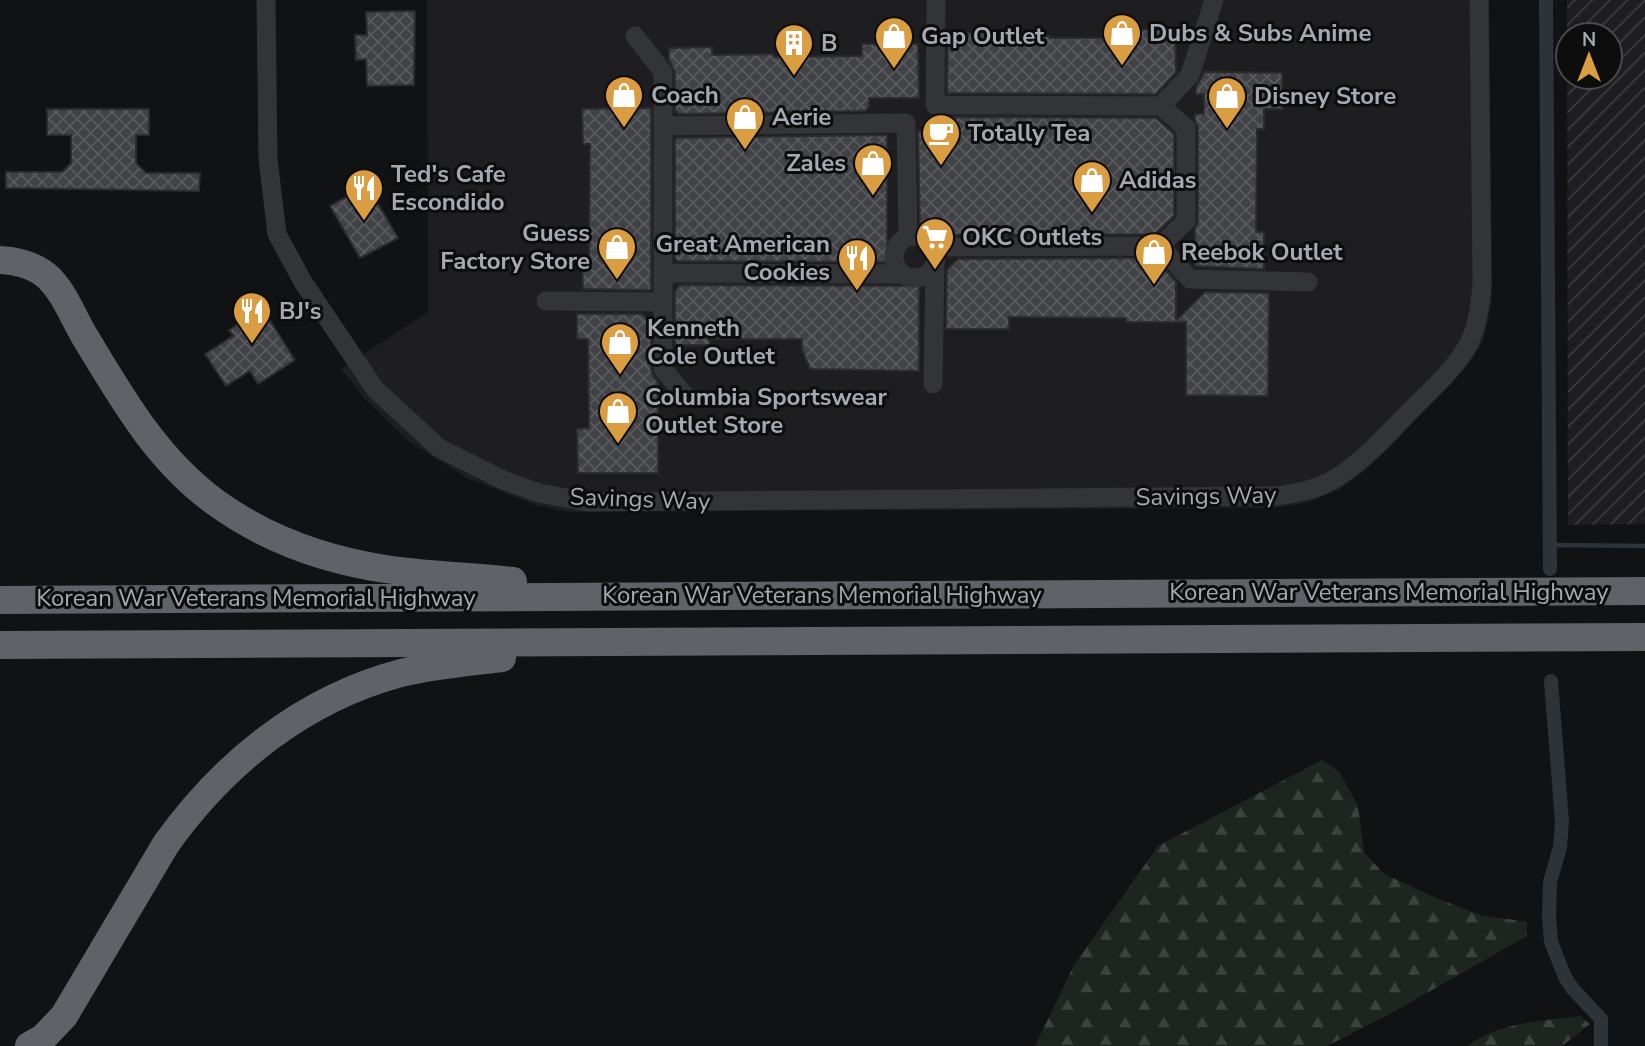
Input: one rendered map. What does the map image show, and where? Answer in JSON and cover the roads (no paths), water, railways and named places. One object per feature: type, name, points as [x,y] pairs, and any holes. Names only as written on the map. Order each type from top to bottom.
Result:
[{"type":"highway","points":[[0,260],[17,261],[32,266],[48,277],[63,295],[128,409],[161,452],[215,502],[260,530],[312,552],[392,570],[636,596]]},
{"type":"highway","name":"Korean War Veterans Memorial Highway","points":[[0,600],[1645,591]]},
{"type":"highway","name":"Korean War Veterans Memorial Highway","points":[[0,645],[1645,637]]},
{"type":"highway","points":[[29,1046],[43,1038],[64,1016],[166,844],[194,807],[237,763],[285,725],[354,688],[402,673],[622,642]]},
{"type":"street","name":"Savings Way","points":[[265,0],[268,159],[277,233],[303,282],[375,389],[439,448],[503,480],[539,493],[587,502],[1264,496],[1306,492],[1327,483],[1349,470],[1370,451],[1447,374],[1460,358],[1475,329],[1482,285],[1479,0]]},
{"type":"street","points":[[934,105],[936,0]]},
{"type":"street","points":[[1161,106],[1190,75],[1214,0]]},
{"type":"street","points":[[635,36],[663,72],[663,369],[687,397]]},
{"type":"street","points":[[663,126],[906,123],[934,105],[1161,106],[1186,128],[1186,221],[1160,246],[934,256]]},
{"type":"street","points":[[906,123],[908,237]]},
{"type":"street","points":[[903,274],[894,259],[897,246],[908,237],[928,240],[934,256],[933,384]]},
{"type":"street","points":[[1160,246],[1190,279],[1308,282]]},
{"type":"street","points":[[663,273],[903,274],[919,278],[926,275],[934,256]]},
{"type":"street","points":[[546,301],[663,302]]},
{"type":"waterway","points":[[1546,0],[1550,569]]},
{"type":"waterway","points":[[1549,545],[1645,546]]},
{"type":"waterway","points":[[1551,681],[1562,822],[1560,847],[1550,882],[1551,942],[1572,988],[1601,1019],[1601,1046]]},
{"type":"place","name":"Dubs & Subs Anime","points":[[1122,67]]},
{"type":"place","name":"Gap Outlet","points":[[894,70]]},
{"type":"place","name":"B","points":[[794,77]]},
{"type":"place","name":"Coach","points":[[624,129]]},
{"type":"place","name":"Disney Store","points":[[1227,130]]},
{"type":"place","name":"Aerie","points":[[745,151]]},
{"type":"place","name":"Totally Tea","points":[[941,167]]},
{"type":"place","name":"Zales","points":[[873,197]]},
{"type":"place","name":"Adidas","points":[[1092,214]]},
{"type":"place","name":"Ted's Cafe Escondido","points":[[364,222]]},
{"type":"place","name":"OKC Outlets","points":[[935,271]]},
{"type":"place","name":"Guess Factory Store","points":[[617,281]]},
{"type":"place","name":"Reebok Outlet","points":[[1154,286]]},
{"type":"place","name":"Great American Cookies","points":[[857,292]]},
{"type":"place","name":"BJ's","points":[[252,345]]},
{"type":"place","name":"Kenneth Cole Outlet","points":[[620,376]]},
{"type":"place","name":"Columbia Sportswear Outlet Store","points":[[618,445]]}]
